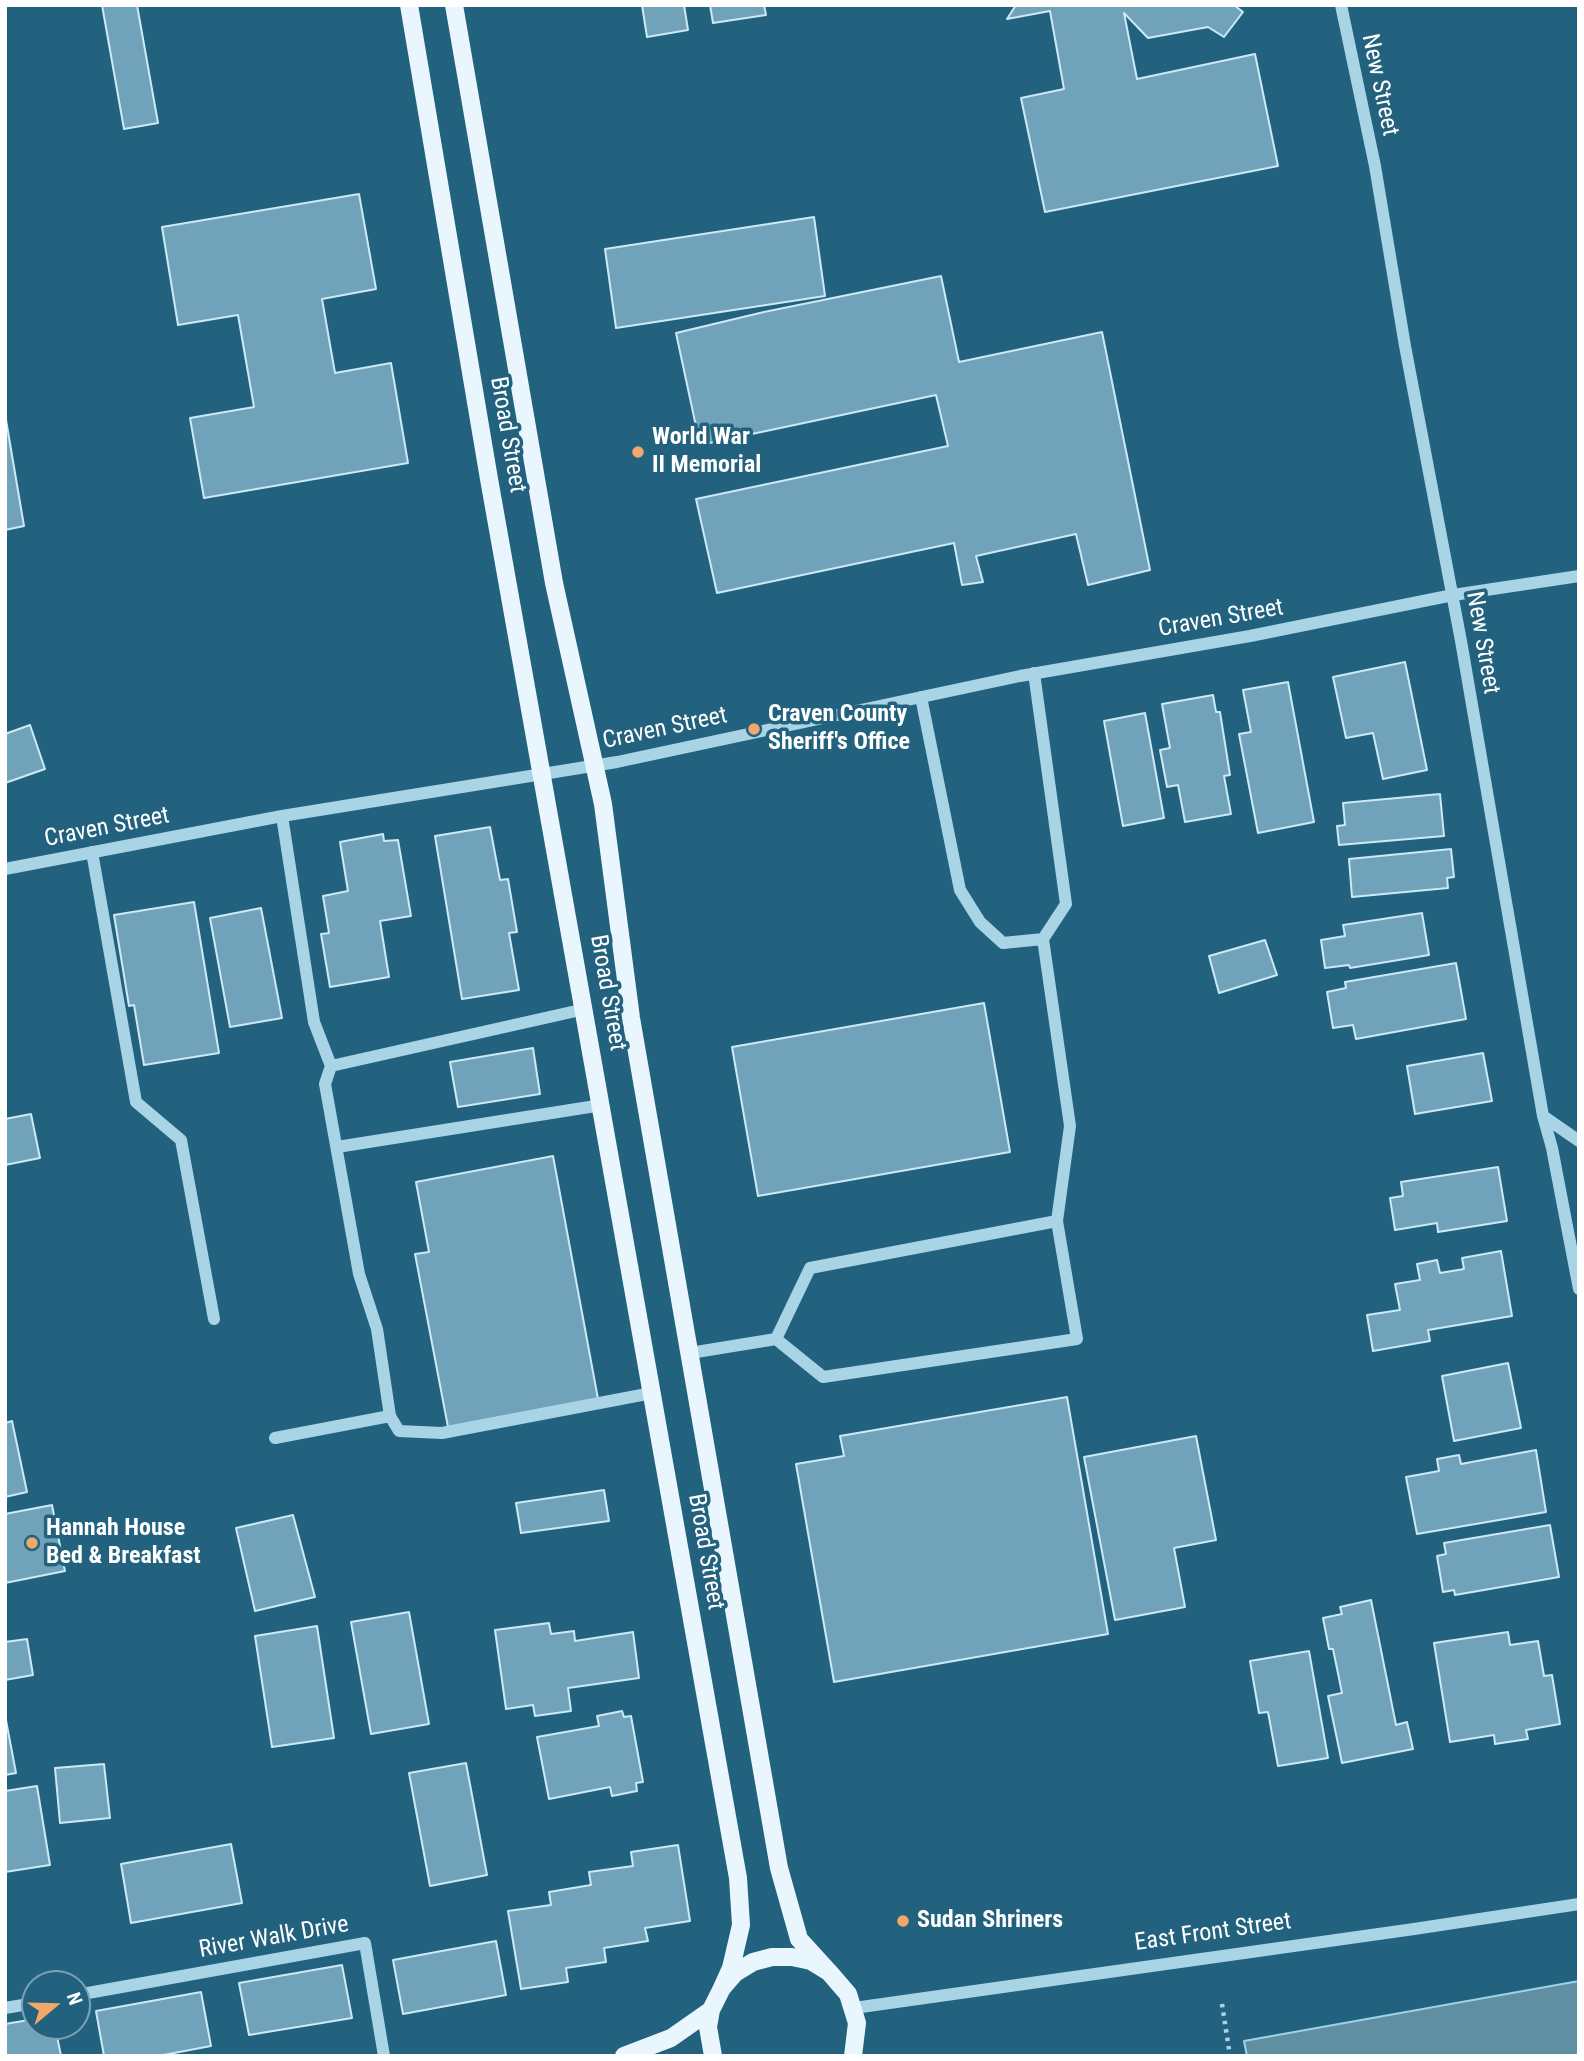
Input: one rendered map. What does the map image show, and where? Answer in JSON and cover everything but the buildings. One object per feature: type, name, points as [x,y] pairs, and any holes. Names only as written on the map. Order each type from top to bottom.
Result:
[{"type":"main road","name":"Broad Street","points":[[410,5],[489,479],[738,1878],[741,1925],[731,1968],[711,2010]]},
{"type":"main road","name":"Broad Street","points":[[454,5],[554,583],[595,765],[610,848],[631,1018],[779,1868],[799,1939],[839,1982],[854,2008]]},
{"type":"main road","points":[[722,1988],[735,1973],[753,1962],[772,1957],[792,1956],[811,1961],[829,1972]]},
{"type":"main road","points":[[853,2056],[857,2039],[854,2008]]},
{"type":"main road","points":[[624,2056],[671,2038],[711,2010]]},
{"type":"main road","points":[[711,2010],[708,2027],[713,2056]]},
{"type":"street","name":"New Street","points":[[1341,5],[1375,166],[1544,1116],[1579,1289]]},
{"type":"street","name":"Craven Street","points":[[5,869],[282,816],[595,765],[1034,673],[1250,636],[1453,595],[1579,576]]},
{"type":"street","points":[[690,1353],[776,1339],[823,1377],[1077,1339],[1057,1221],[1070,1126],[1043,939],[1066,904],[1034,673]]},
{"type":"street","points":[[921,697],[960,890],[980,922],[1003,943],[1043,939]]},
{"type":"street","points":[[282,816],[314,1022],[331,1066],[326,1084],[359,1274],[377,1329],[390,1416],[400,1431],[442,1433],[652,1393]]},
{"type":"street","points":[[92,852],[136,1102],[181,1140],[214,1319]]},
{"type":"street","points":[[331,1066],[585,1009]]},
{"type":"street","points":[[337,1147],[602,1105]]},
{"type":"street","points":[[1544,1116],[1579,1141]]},
{"type":"street","points":[[776,1339],[810,1268],[1057,1221]]},
{"type":"street","points":[[275,1438],[390,1416]]},
{"type":"street","name":"East Front Street","points":[[854,2008],[1579,1904]]},
{"type":"street","name":"River Walk Drive","points":[[91,1992],[365,1943],[384,2056]]},
{"type":"path","points":[[1222,2004],[1230,2056]]},
{"type":"water","points":[[1579,1981],[1579,2056],[1247,2056],[1244,2041]]},
{"type":"place","name":"World War II Memorial","points":[[638,452]]},
{"type":"place","name":"Craven County Sheriff's Office","points":[[754,729]]},
{"type":"place","name":"Hannah House Bed & Breakfast","points":[[32,1543]]},
{"type":"place","name":"Sudan Shriners","points":[[903,1921]]}]
